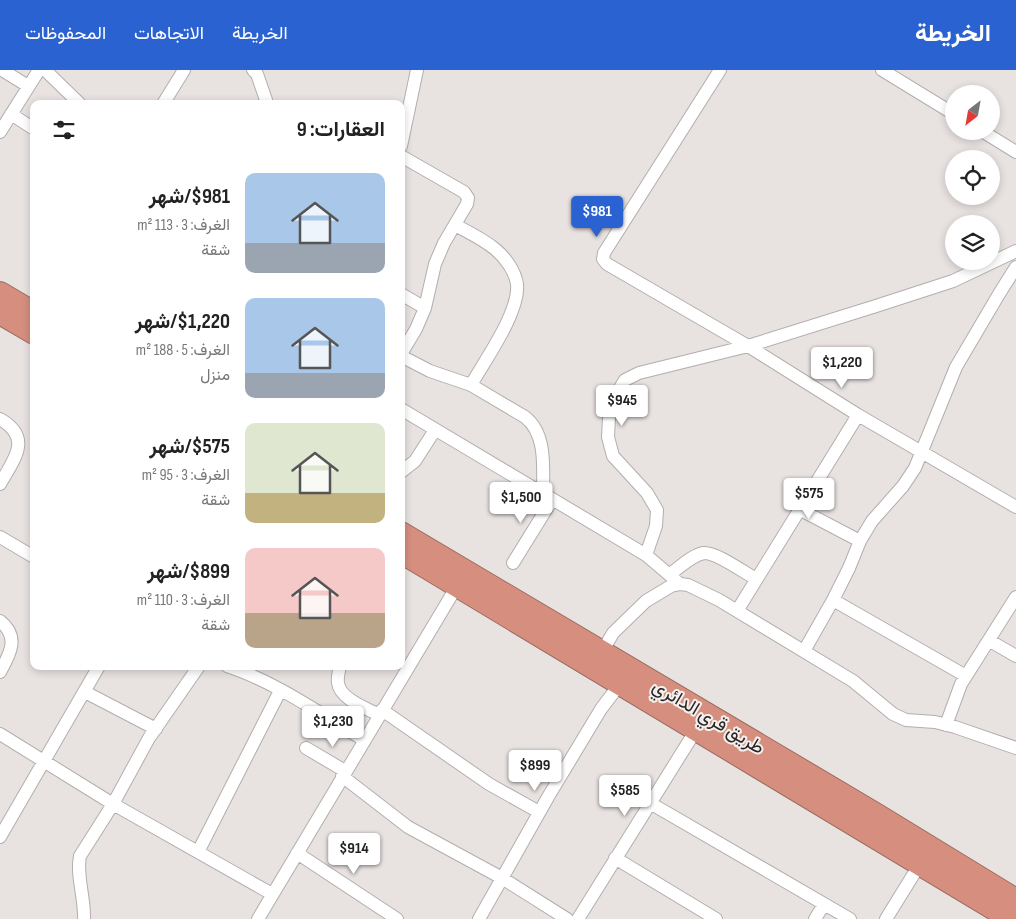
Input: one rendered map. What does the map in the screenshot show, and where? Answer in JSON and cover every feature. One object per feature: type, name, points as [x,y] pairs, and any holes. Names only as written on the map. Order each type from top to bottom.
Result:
[{"type":"highway","points":[[4,310],[30,313]]},
{"type":"highway","points":[[4,310],[30,330]]},
{"type":"highway","name":"طريق قري الدائري","points":[[405,535],[602,652],[872,824],[920,864],[1011,919]]},
{"type":"highway","name":"طريق قري الدائري","points":[[405,554],[696,730],[1016,900]]},
{"type":"street","points":[[2,70],[28,86]]},
{"type":"street","points":[[0,132],[39,70]]},
{"type":"street","points":[[45,70],[76,100]]},
{"type":"street","points":[[165,100],[184,70]]},
{"type":"street","points":[[253,70],[257,74],[266,100]]},
{"type":"street","points":[[405,127],[417,70]]},
{"type":"street","points":[[720,70],[602,259],[607,264],[748,346],[858,415],[1016,507]]},
{"type":"street","points":[[886,71],[945,108]]},
{"type":"street","points":[[11,114],[30,126]]},
{"type":"street","points":[[997,140],[1016,152]]},
{"type":"street","points":[[405,158],[464,192],[468,198],[467,204],[435,264],[425,308],[405,348]]},
{"type":"street","points":[[455,224],[496,249],[512,268],[517,284],[515,304],[507,324],[471,385]]},
{"type":"street","points":[[646,555],[656,526],[657,510],[647,493],[613,456],[608,438],[609,418],[614,398],[625,380],[639,372],[748,346],[953,281],[1016,251]]},
{"type":"street","points":[[804,651],[833,600],[860,540],[872,521],[903,486],[923,453],[956,367],[1016,267]]},
{"type":"street","points":[[405,296],[425,308]]},
{"type":"street","points":[[405,357],[430,371],[471,385],[534,423],[540,442],[547,497],[514,563]]},
{"type":"street","points":[[405,411],[646,555],[680,584],[698,589],[737,610],[853,681],[893,714],[906,720],[935,722],[946,725],[1016,748]]},
{"type":"street","points":[[737,610],[858,415]]},
{"type":"street","points":[[0,419],[8,423],[15,431],[19,448],[18,454],[0,484]]},
{"type":"street","points":[[405,469],[415,461],[435,430]]},
{"type":"street","points":[[799,509],[860,540]]},
{"type":"street","points":[[0,537],[30,555]]},
{"type":"street","points":[[670,574],[695,556],[705,553],[719,558],[756,579]]},
{"type":"street","points":[[602,652],[613,633],[646,602],[672,586],[680,584]]},
{"type":"street","points":[[258,919],[457,586]]},
{"type":"street","points":[[946,725],[960,684],[990,641],[1016,597]]},
{"type":"street","points":[[833,600],[966,676]]},
{"type":"street","points":[[0,622],[10,631],[12,644],[0,672]]},
{"type":"street","points":[[990,641],[1016,656]]},
{"type":"street","points":[[0,837],[98,670]]},
{"type":"street","points":[[84,919],[81,878],[78,865],[80,856],[113,804],[156,729],[195,670]]},
{"type":"street","points":[[239,670],[280,691],[364,740]]},
{"type":"street","points":[[339,670],[337,682],[341,690],[350,698],[380,712],[489,784],[539,812]]},
{"type":"street","points":[[479,919],[539,812],[601,709],[620,684]]},
{"type":"street","points":[[198,852],[280,691]]},
{"type":"street","points":[[85,692],[156,729]]},
{"type":"street","points":[[578,919],[696,730]]},
{"type":"street","points":[[0,734],[113,804],[272,894]]},
{"type":"street","points":[[306,748],[344,774],[408,828],[502,878],[567,919]]},
{"type":"street","points":[[650,803],[850,919]]},
{"type":"street","points":[[297,853],[397,919]]},
{"type":"street","points":[[615,858],[716,919]]},
{"type":"street","points":[[886,919],[920,864]]},
{"type":"street","points":[[815,919],[824,904]]}]
